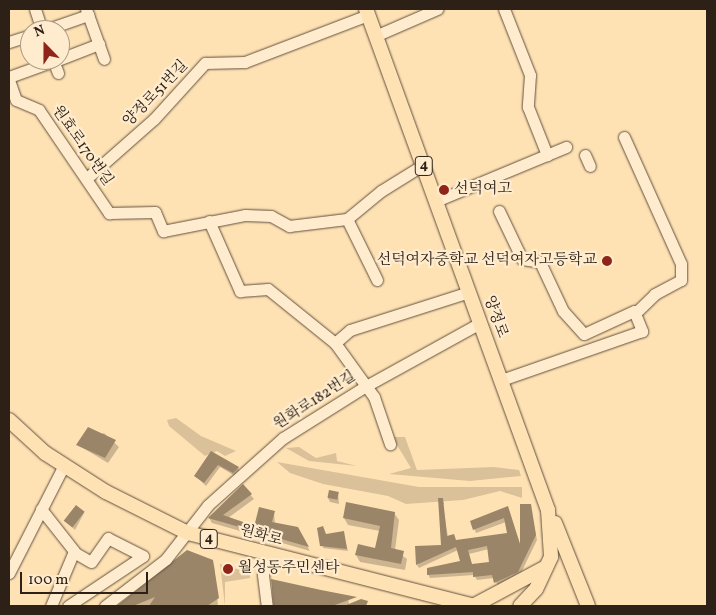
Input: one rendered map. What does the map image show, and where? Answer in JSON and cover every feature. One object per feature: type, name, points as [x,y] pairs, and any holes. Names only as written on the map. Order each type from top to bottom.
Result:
[{"type":"main road","name":"양정로","points":[[367,12],[548,510],[553,541],[547,567],[520,606]]},
{"type":"main road","name":"원화로","points":[[9,420],[64,465],[188,533],[439,602],[474,606]]},
{"type":"main road","points":[[548,510],[588,606]]},
{"type":"main road","points":[[474,606],[547,567]]},
{"type":"street","points":[[375,36],[437,9]]},
{"type":"street","points":[[504,9],[530,75],[528,107],[547,155]]},
{"type":"street","points":[[68,20],[87,12],[104,58]]},
{"type":"street","name":"양정로51번길","points":[[87,178],[154,119],[205,63],[245,62],[367,12]]},
{"type":"street","name":"원효로170번길","points":[[70,55],[99,44]]},
{"type":"street","name":"원효로170번길","points":[[31,70],[9,79],[16,100],[39,110],[109,213],[155,212],[163,231],[210,221]]},
{"type":"street","points":[[499,211],[522,259],[540,262],[563,311],[584,334],[635,314],[655,294],[681,280],[681,264],[624,137]]},
{"type":"street","points":[[436,201],[566,147]]},
{"type":"street","points":[[390,444],[374,397],[335,343],[268,289],[240,291],[210,221],[271,216],[289,226],[347,219],[380,191],[424,165]]},
{"type":"street","points":[[347,219],[376,280]]},
{"type":"street","points":[[335,343],[350,330],[469,292]]},
{"type":"street","points":[[501,380],[642,331],[635,314]]},
{"type":"street","name":"원화로182번길","points":[[105,606],[166,559],[208,505],[283,438],[366,386],[480,323]]},
{"type":"street","points":[[9,573],[64,465]]},
{"type":"street","points":[[41,509],[74,552],[90,562],[108,538],[143,556],[68,606]]},
{"type":"street","points":[[51,606],[74,552]]},
{"type":"street","points":[[255,579],[264,554]]},
{"type":"street","points":[[264,554],[263,574],[268,606]]},
{"type":"shaded area","points":[[176,418],[201,436],[236,451],[225,456],[217,451],[205,456],[169,426],[167,420]]},
{"type":"shaded area","points":[[392,437],[405,437],[417,470],[494,467],[519,470],[521,476],[470,481],[389,474],[411,468]]},
{"type":"shaded area","points":[[299,447],[316,458],[336,453],[337,461],[357,466],[309,461],[286,448]]},
{"type":"shaded area","points":[[277,462],[419,487],[522,487],[522,498],[500,491],[463,500],[406,504],[388,496],[323,484],[290,473]]},
{"type":"shaded area","points":[[220,564],[250,573],[250,578],[225,582],[225,606]]},
{"type":"building","points":[[88,427],[116,440],[105,458],[76,445]]},
{"type":"building","points":[[211,451],[239,467],[233,473],[218,465],[204,483],[194,476]]},
{"type":"building","points":[[243,484],[252,494],[223,515],[260,528],[255,523],[259,507],[275,511],[272,522],[298,527],[309,547],[208,518]]},
{"type":"building","points":[[329,490],[339,492],[337,500],[327,498]]},
{"type":"building","points":[[438,498],[443,498],[447,536],[454,534],[456,540],[507,533],[504,518],[473,530],[470,521],[508,506],[520,544],[520,504],[531,504],[536,535],[518,572],[494,583],[492,575],[473,577],[473,572],[427,575],[427,568],[460,561],[456,547],[416,565],[415,546],[441,545]],"holes":[[[487,546],[489,562],[472,564],[468,550]]]},
{"type":"building","points":[[346,502],[395,512],[391,548],[404,551],[401,564],[355,555],[358,544],[375,548],[380,526],[343,518]]},
{"type":"building","points":[[76,505],[85,512],[72,528],[64,521]]},
{"type":"building","points":[[323,526],[326,534],[344,531],[347,549],[320,546],[317,528]]},
{"type":"building","points":[[187,550],[213,560],[219,598],[207,606],[149,606],[155,597],[133,606],[117,606]]},
{"type":"building","points":[[271,579],[357,597],[332,606],[274,606]]},
{"type":"building","points":[[361,599],[368,601],[366,606],[344,606]]},
{"type":"place","name":"선덕여고","points":[[444,190]]},
{"type":"place","name":"선덕여자중학교 선덕여자고등학교","points":[[607,261]]},
{"type":"place","name":"월성동주민센타","points":[[228,569]]}]
